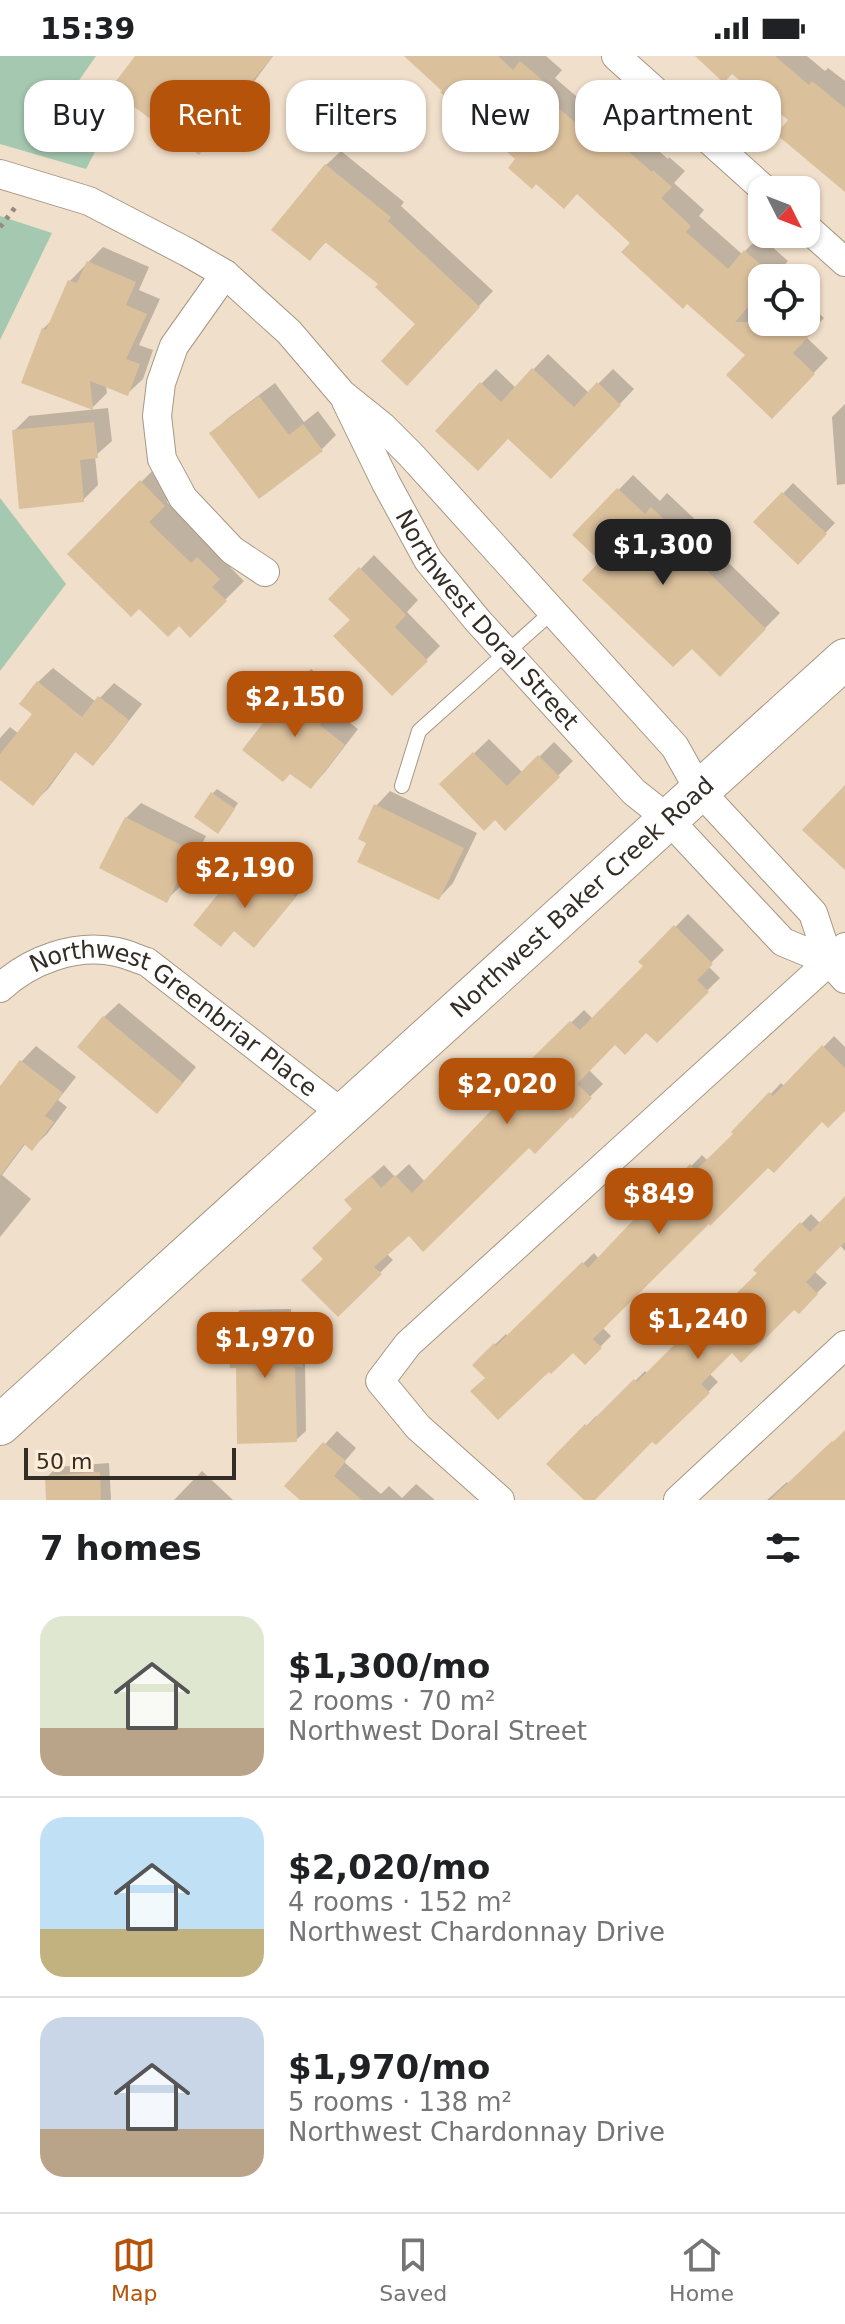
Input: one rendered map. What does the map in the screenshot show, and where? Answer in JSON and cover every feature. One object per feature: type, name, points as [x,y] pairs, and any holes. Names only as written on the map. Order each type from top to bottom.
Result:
[{"type":"main road","name":"Northwest Baker Creek Road","points":[[0,1425],[845,659]]},
{"type":"street","points":[[616,56],[749,176]]},
{"type":"street","name":"Northwest Doral Street","points":[[0,174],[89,201],[187,252],[225,274],[289,332],[342,394],[383,427],[411,455],[675,747],[699,790],[813,913],[840,962]]},
{"type":"street","points":[[820,240],[845,262]]},
{"type":"street","points":[[225,274],[174,346],[161,383],[157,416],[162,459],[183,498],[232,550],[265,572]]},
{"type":"street","name":"Northwest Doral Street","points":[[342,394],[428,560],[507,653],[634,792],[668,819],[783,942],[840,962]]},
{"type":"street","name":"Northwest Greenbriar Place","points":[[0,988],[14,975],[40,961],[64,954],[95,949],[119,952],[147,962],[343,1114]]},
{"type":"street","points":[[500,1500],[418,1427],[380,1381],[408,1344],[840,962]]},
{"type":"street","points":[[678,1500],[845,1345]]},
{"type":"lane","points":[[402,786],[419,731],[553,611]]},
{"type":"green space","points":[[0,56],[96,56],[79,80],[24,80],[24,151],[0,144]]},
{"type":"green space","points":[[28,152],[95,152],[86,169]]},
{"type":"green space","points":[[0,216],[52,233],[0,340]]},
{"type":"green space","points":[[0,498],[66,584],[0,671]]},
{"type":"building","points":[[135,56],[273,56],[253,80],[150,80],[150,119],[134,107],[134,80],[117,80]]},
{"type":"building","points":[[404,56],[498,56],[513,70],[520,61],[542,80],[442,80],[442,91]]},
{"type":"building","points":[[695,56],[775,56],[809,85],[812,81],[845,108],[845,192],[781,138],[781,128],[788,120],[781,114],[781,80],[739,80],[732,74],[727,80],[721,80]]},
{"type":"building","points":[[559,108],[575,122],[575,152],[629,152],[672,187],[661,198],[691,226],[686,232],[728,269],[744,250],[760,264],[748,264],[748,307],[735,322],[748,322],[748,336],[809,336],[793,353],[815,374],[772,419],[726,375],[745,355],[687,304],[683,309],[621,252],[630,243],[577,194],[564,209],[536,184],[532,189],[508,168],[515,159],[507,152],[559,152]]},
{"type":"building","points":[[325,164],[391,217],[388,221],[480,307],[407,386],[381,361],[415,324],[375,287],[378,284],[325,242],[310,261],[271,230]]},
{"type":"building","points":[[87,261],[136,282],[126,305],[147,314],[126,359],[140,364],[128,396],[90,381],[93,410],[21,383],[42,328],[46,330],[68,280],[77,283]]},
{"type":"building","points":[[532,368],[574,407],[597,382],[621,405],[551,479],[508,439],[478,471],[435,431],[480,382],[501,402]]},
{"type":"building","points":[[259,396],[289,435],[303,424],[323,451],[259,499],[209,433]]},
{"type":"building","points":[[94,422],[98,458],[80,460],[84,502],[19,509],[12,430]]},
{"type":"building","points":[[140,480],[165,506],[149,522],[191,563],[197,557],[220,579],[212,587],[227,601],[190,638],[179,626],[168,637],[139,609],[131,617],[67,554]]},
{"type":"building","points":[[617,488],[645,514],[651,507],[688,542],[683,547],[766,629],[720,677],[692,649],[673,667],[582,580],[600,561],[572,535]]},
{"type":"building","points":[[782,492],[827,534],[798,565],[753,522]]},
{"type":"building","points":[[359,567],[406,615],[395,627],[428,661],[392,696],[333,636],[350,620],[328,599]]},
{"type":"building","points":[[37,681],[82,717],[98,696],[129,720],[93,766],[75,752],[33,806],[0,780],[0,754],[32,714],[19,704]]},
{"type":"building","points":[[295,682],[331,711],[320,725],[345,745],[311,789],[290,774],[283,782],[242,750]]},
{"type":"building","points":[[473,752],[507,786],[538,755],[560,777],[505,831],[495,820],[484,831],[439,784]]},
{"type":"building","points":[[845,785],[845,870],[802,830]]},
{"type":"building","points":[[211,792],[235,809],[218,834],[194,817]]},
{"type":"building","points":[[374,804],[464,848],[439,900],[357,862],[366,843],[358,839]]},
{"type":"building","points":[[125,817],[193,851],[167,903],[99,868]]},
{"type":"building","points":[[261,869],[296,897],[254,948],[234,931],[221,947],[193,925],[230,879],[244,891]]},
{"type":"building","points":[[674,925],[713,964],[697,980],[709,992],[657,1043],[646,1033],[625,1055],[615,1045],[577,1084],[592,1098],[572,1119],[535,1154],[529,1148],[423,1252],[409,1236],[374,1267],[382,1274],[338,1317],[301,1280],[323,1259],[312,1248],[352,1209],[344,1200],[371,1176],[381,1188],[395,1175],[412,1193],[526,1074],[521,1069],[570,1021],[580,1030],[643,966],[638,962]]},
{"type":"building","points":[[103,1016],[183,1083],[157,1114],[77,1047]]},
{"type":"building","points":[[822,1045],[845,1068],[845,1111],[828,1128],[822,1122],[774,1173],[768,1168],[709,1224],[593,1339],[602,1348],[585,1365],[573,1353],[498,1420],[470,1391],[485,1378],[472,1365],[494,1343],[496,1346],[582,1262],[588,1268],[690,1164],[696,1170],[733,1134],[731,1132],[769,1092],[773,1096]]},
{"type":"building","points":[[20,1060],[63,1093],[45,1116],[54,1122],[32,1151],[24,1144],[0,1176],[0,1086]]},
{"type":"building","points":[[845,1196],[845,1242],[806,1282],[818,1294],[799,1314],[794,1310],[741,1363],[732,1353],[701,1384],[710,1393],[656,1445],[652,1442],[595,1500],[584,1500],[546,1464],[585,1424],[587,1426],[634,1379],[637,1382],[692,1327],[697,1333],[757,1273],[753,1270],[800,1222],[810,1232]]},
{"type":"building","points":[[282,1318],[282,1337],[302,1336],[303,1367],[295,1367],[297,1442],[237,1444],[236,1368],[230,1368],[228,1319]]},
{"type":"building","points":[[845,1430],[845,1500],[770,1500],[832,1441]]},
{"type":"building","points":[[323,1442],[346,1461],[334,1476],[362,1500],[300,1500],[284,1486]]},
{"type":"building","points":[[100,1472],[101,1500],[46,1500],[45,1476]]}]
